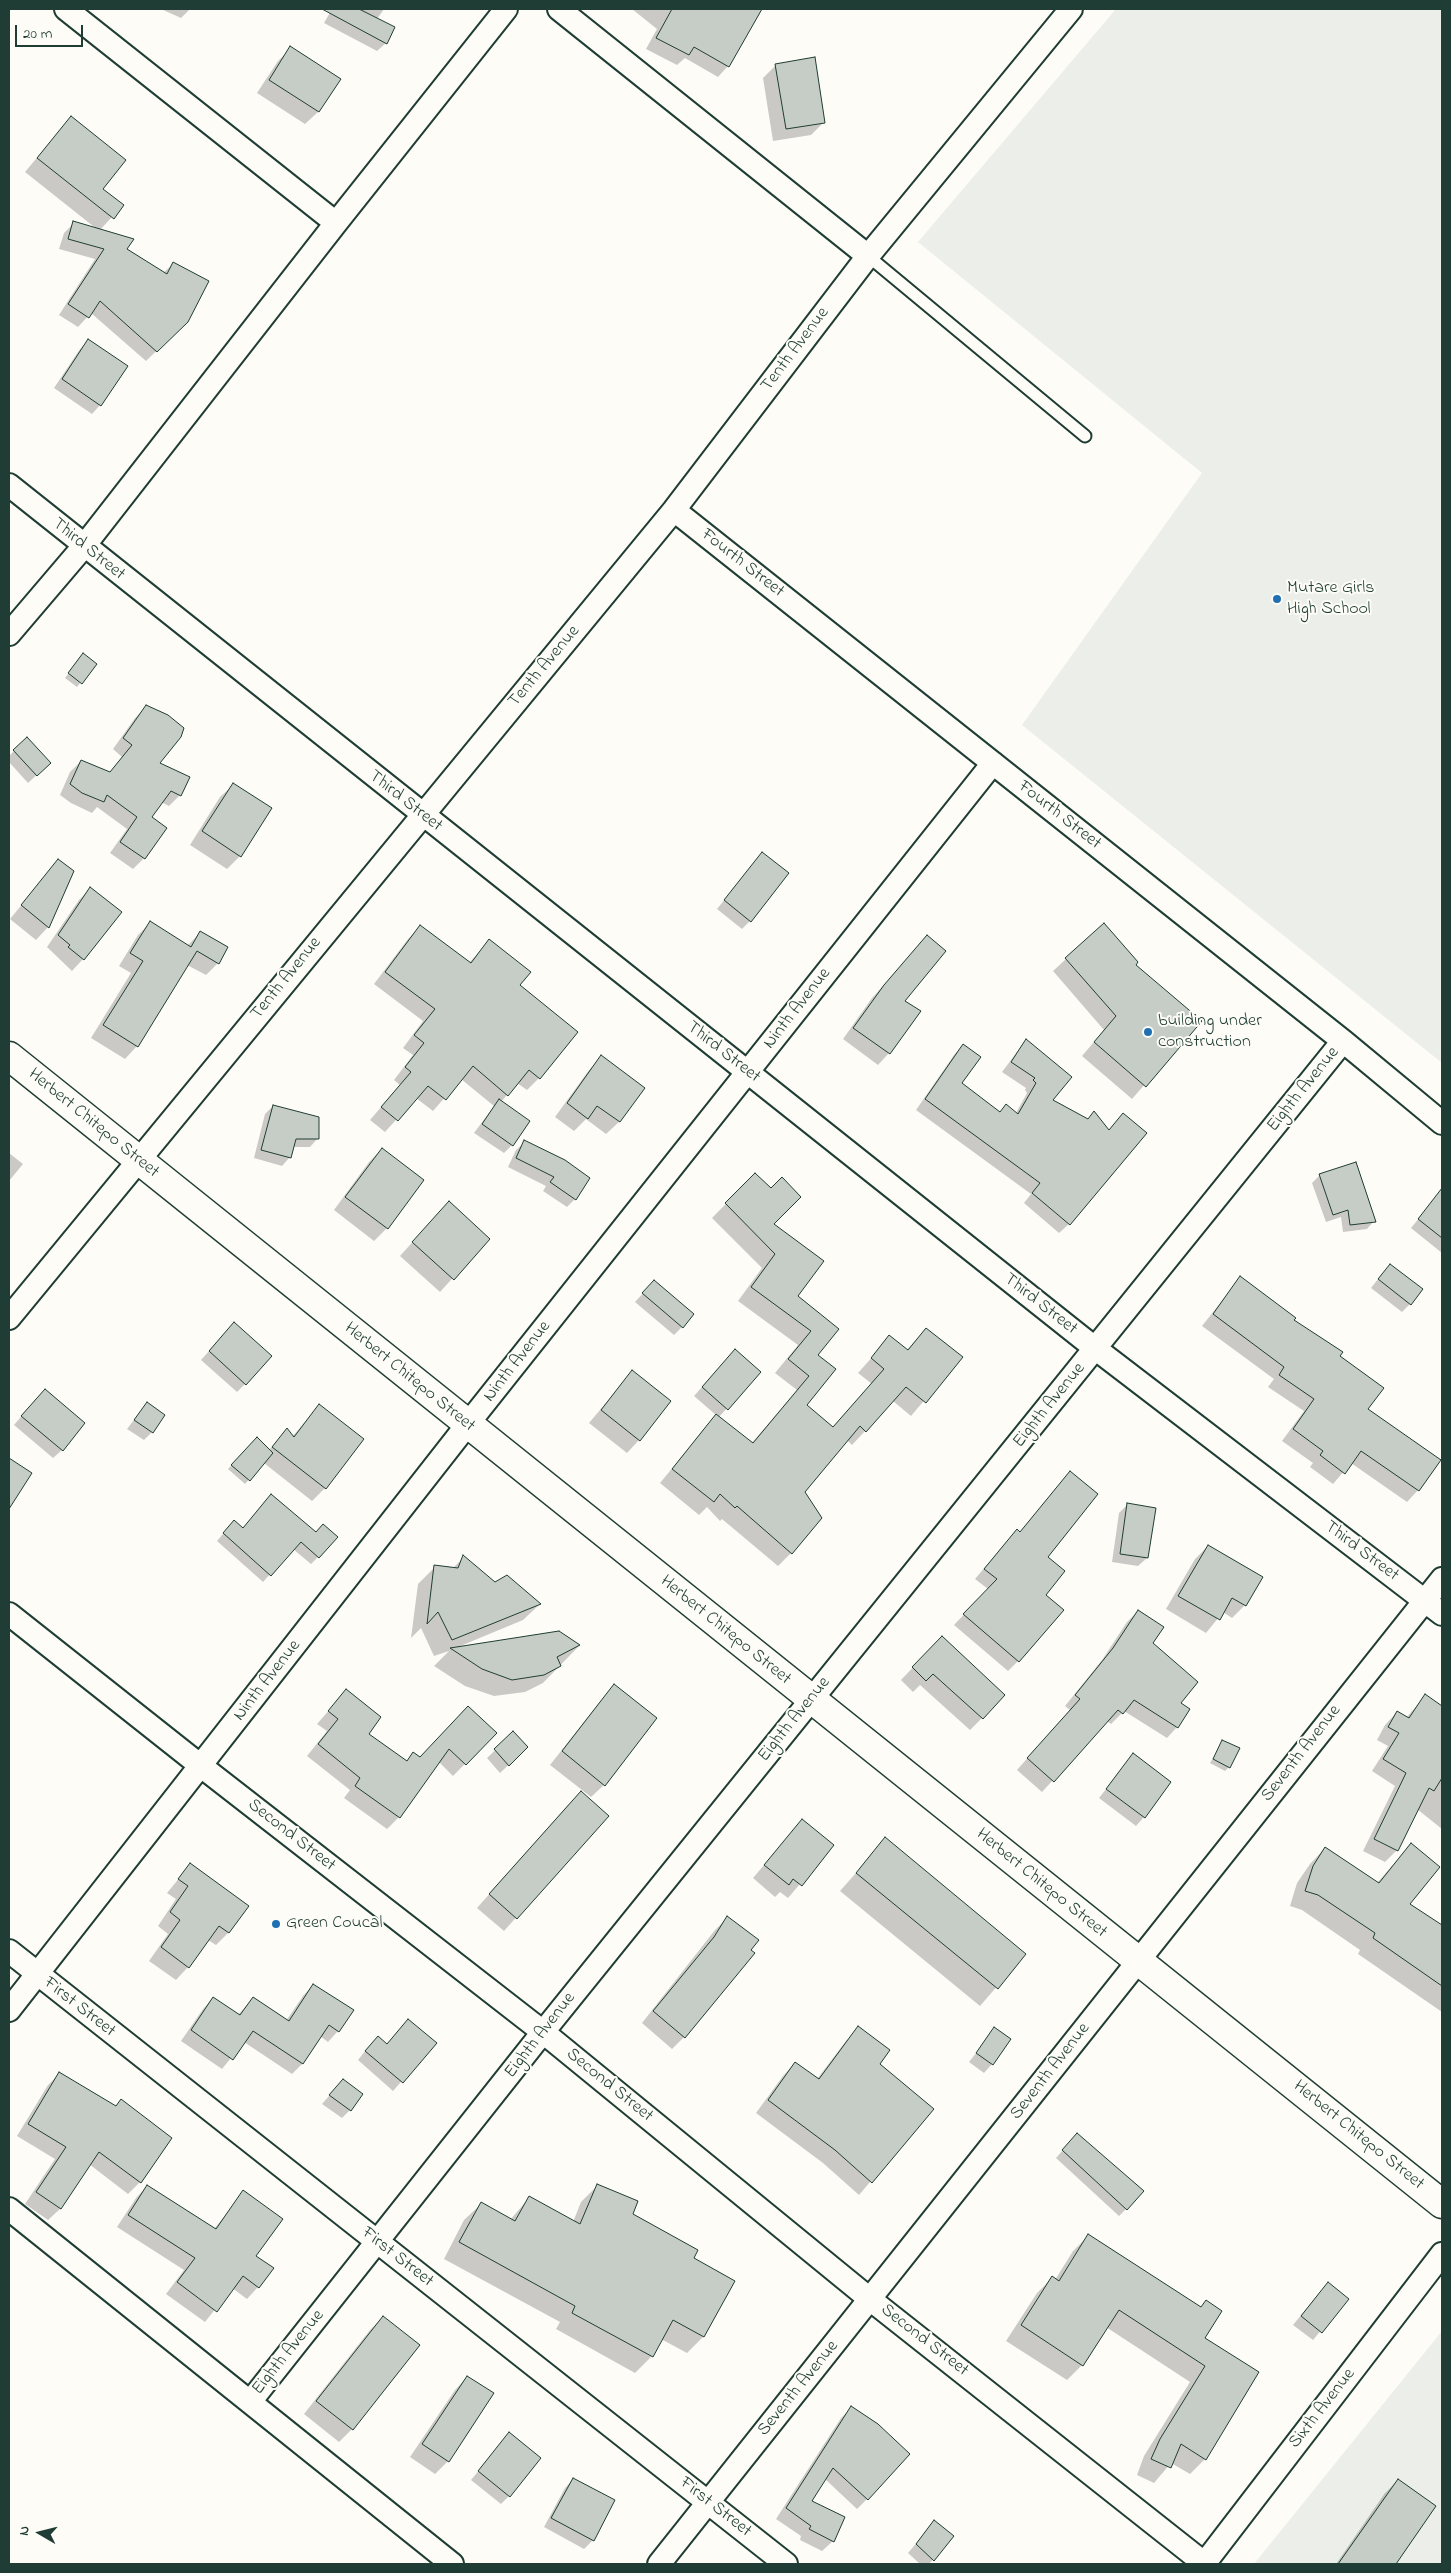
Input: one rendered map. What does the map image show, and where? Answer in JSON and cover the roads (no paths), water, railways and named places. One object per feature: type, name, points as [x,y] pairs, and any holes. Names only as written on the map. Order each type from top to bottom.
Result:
[{"type":"main road","name":"Herbert Chitepo Street","points":[[9,1056],[467,1425],[1442,2204]]},
{"type":"street","points":[[66,9],[336,223]]},
{"type":"street","points":[[9,634],[84,546],[506,9]]},
{"type":"street","points":[[559,9],[868,256]]},
{"type":"street","name":"Tenth Avenue","points":[[9,1318],[137,1160],[674,510],[868,256],[1072,9]]},
{"type":"street","name":"Third Street","points":[[9,485],[1096,1349],[1442,1614]]},
{"type":"street","name":"Fourth Street","points":[[674,510],[1343,1041],[1442,1123]]},
{"type":"street","name":"Ninth Avenue","points":[[9,2010],[467,1425],[993,763]]},
{"type":"street","name":"Eighth Avenue","points":[[250,2402],[378,2243],[543,2032],[1343,1041]]},
{"type":"street","name":"Seventh Avenue","points":[[659,2564],[871,2300],[1442,1579]]},
{"type":"street","name":"Second Street","points":[[9,1614],[543,2032],[871,2300],[1205,2564]]},
{"type":"street","name":"First Street","points":[[9,1951],[786,2564]]},
{"type":"street","points":[[9,2209],[452,2564]]},
{"type":"street","name":"Sixth Avenue","points":[[1205,2564],[1442,2254]]},
{"type":"lane","points":[[868,256],[1085,436]]},
{"type":"place","name":"Mutare Girls High School","points":[[1277,599]]},
{"type":"place","name":"building under construction","points":[[1148,1032]]},
{"type":"place","name":"Green Coucal","points":[[276,1924]]}]
